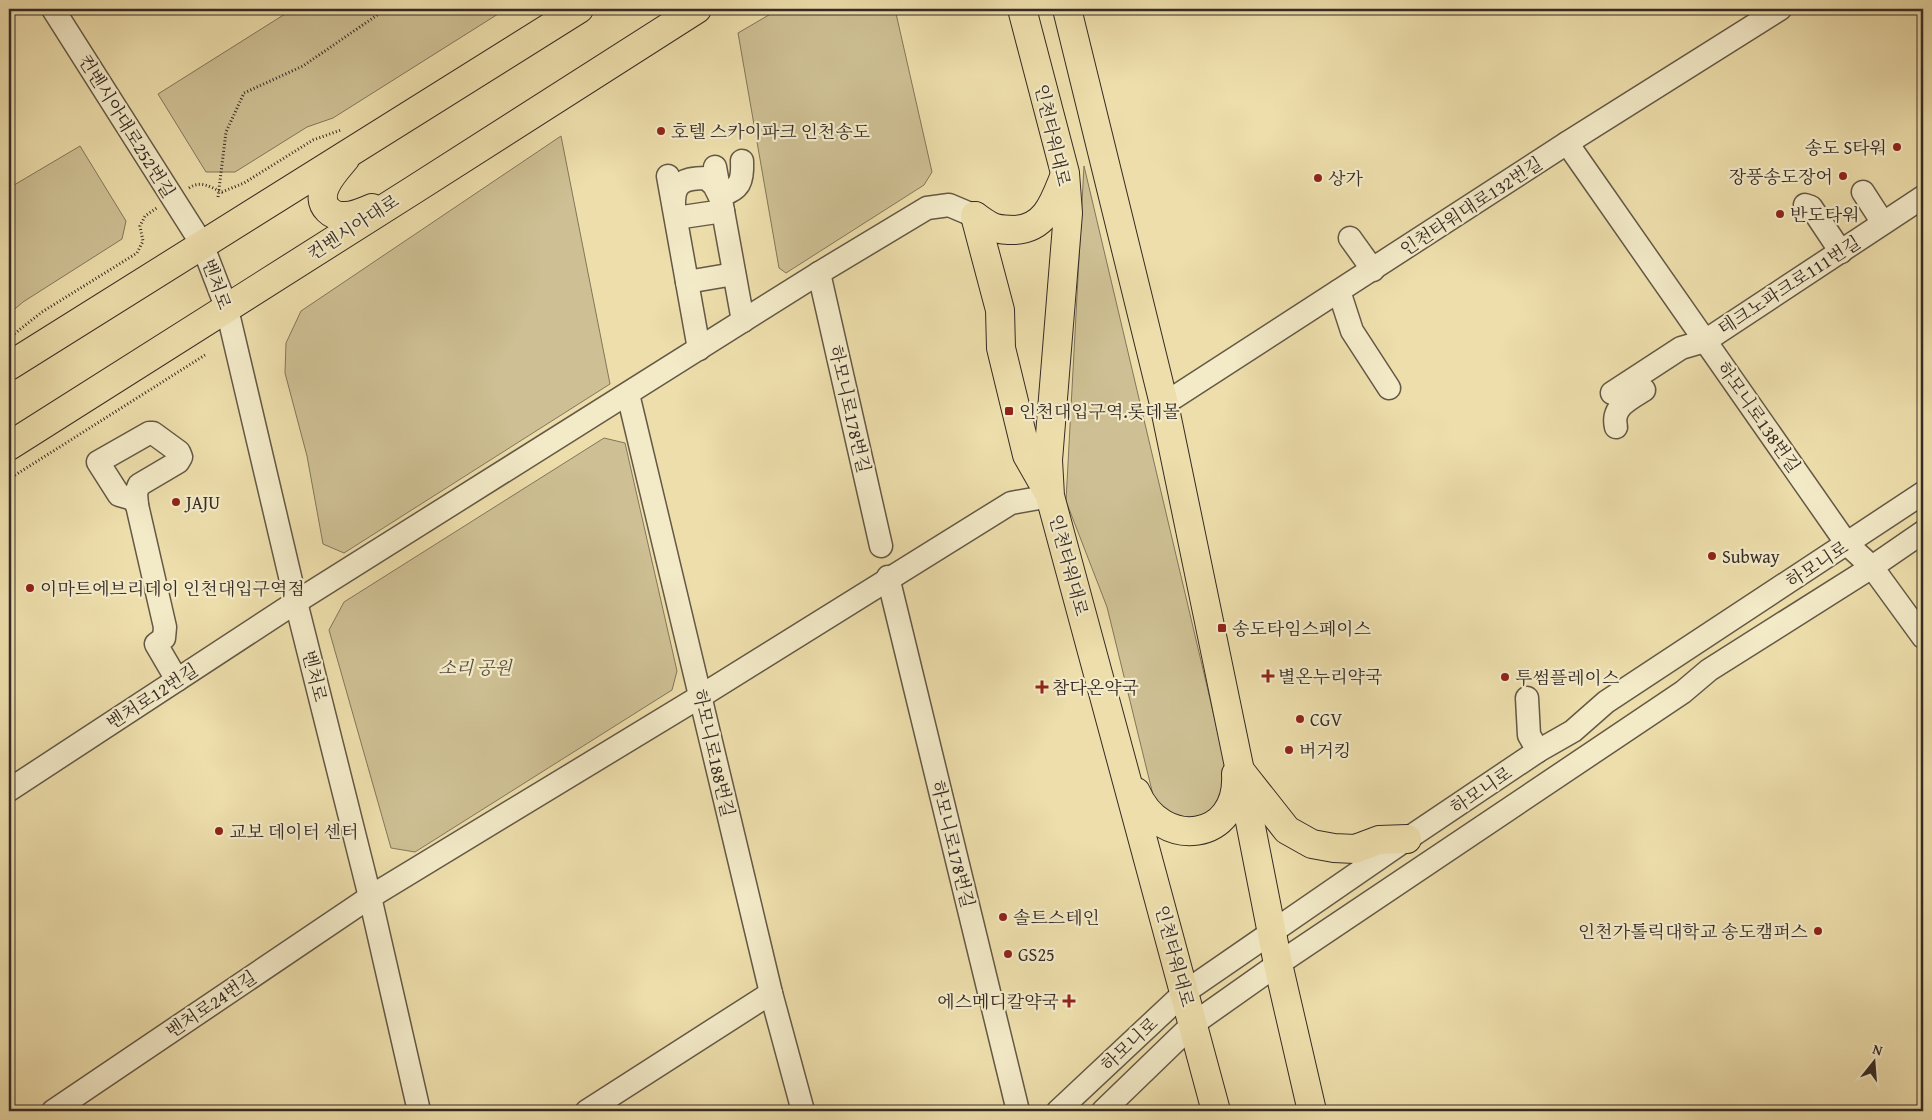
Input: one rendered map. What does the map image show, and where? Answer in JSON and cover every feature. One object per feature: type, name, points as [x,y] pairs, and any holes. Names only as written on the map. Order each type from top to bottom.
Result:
[{"type":"main road","points":[[9,366],[202,244],[352,137],[579,9]]},
{"type":"main road","name":"컨벤시아대로","points":[[9,446],[697,9]]},
{"type":"main road","name":"인천타워대로","points":[[1022,9],[1065,173],[1068,213],[1048,460],[1050,496],[1216,1111]]},
{"type":"main road","points":[[1067,9],[1164,404],[1278,964],[1312,1111]]},
{"type":"main road","points":[[352,137],[324,189],[322,198],[326,208],[334,215],[343,217],[393,201]]},
{"type":"main road","points":[[975,216],[994,228],[1008,230],[1028,229],[1042,219],[1054,201],[1065,173]]},
{"type":"main road","points":[[975,216],[1000,310],[1001,348],[1027,455],[1050,496]]},
{"type":"main road","points":[[986,258],[989,244],[995,236],[1008,230]]},
{"type":"main road","points":[[1122,761],[1144,808],[1153,817],[1165,826],[1181,831],[1196,832],[1209,828],[1220,820],[1229,807],[1234,795],[1237,762]]},
{"type":"main road","points":[[1237,762],[1287,830],[1312,844],[1355,849],[1379,840],[1407,839]]},
{"type":"street","name":"컨벤시아대로252번길","points":[[53,9],[202,244]]},
{"type":"street","name":"인천타워대로132번길","points":[[1164,404],[1567,143],[1780,9]]},
{"type":"street","name":"하모니로138번길","points":[[1567,143],[1847,544],[1872,567],[1923,637]]},
{"type":"street","points":[[675,213],[721,202],[737,187],[742,176],[742,161]]},
{"type":"street","points":[[715,167],[743,321]]},
{"type":"street","points":[[668,176],[699,349]]},
{"type":"street","points":[[675,213],[674,196],[678,186],[685,181],[706,178],[714,185],[721,202]]},
{"type":"street","points":[[1863,192],[1883,223]]},
{"type":"street","name":"테크노파크로111번길","points":[[1705,341],[1923,197]]},
{"type":"street","name":"벤처로12번길","points":[[9,790],[296,602],[819,273],[927,208],[949,205],[975,216]]},
{"type":"street","points":[[1805,205],[1811,207],[1841,252]]},
{"type":"street","points":[[1350,238],[1373,270]]},
{"type":"street","name":"벤처로","points":[[202,244],[227,309],[296,602],[370,897],[419,1111]]},
{"type":"street","name":"하모니로178번길","points":[[819,273],[881,546]]},
{"type":"street","points":[[687,282],[734,274]]},
{"type":"street","points":[[1339,291],[1352,331],[1389,388]]},
{"type":"street","points":[[1612,392],[1681,348],[1705,341]]},
{"type":"street","points":[[1616,427],[1616,413],[1620,406],[1689,360],[1705,341]]},
{"type":"street","name":"하모니로188번길","points":[[628,394],[771,993],[803,1111]]},
{"type":"street","name":"하모니로","points":[[1058,1111],[1185,992],[1272,934],[1407,839],[1538,751],[1573,730],[1606,702],[1923,493]]},
{"type":"street","name":"벤처로24번길","points":[[52,1111],[370,897],[701,696],[888,577],[1011,503],[1050,496]]},
{"type":"street","points":[[137,505],[165,627],[164,638],[156,644],[177,680]]},
{"type":"street","name":"하모니로","points":[[1103,1111],[1193,1024],[1278,964],[1683,692],[1709,670],[1872,567],[1923,532]]},
{"type":"street","name":"하모니로178번길","points":[[888,577],[1018,1111]]},
{"type":"street","points":[[1527,698],[1529,735],[1538,751]]},
{"type":"street","points":[[587,1111],[771,993]]},
{"type":"path","points":[[218,197],[226,132],[244,93],[303,66],[386,9]]},
{"type":"path","points":[[195,184],[202,183],[222,192],[244,183],[313,140],[340,131],[352,137]]},
{"type":"path","points":[[243,190],[244,183]]},
{"type":"path","points":[[9,338],[42,312],[136,253],[143,241],[140,226],[145,216]]},
{"type":"path","points":[[9,479],[205,355]]},
{"type":"green space","points":[[293,9],[506,9],[333,118],[307,127],[235,172],[206,172],[158,94]]},
{"type":"green space","points":[[779,9],[895,9],[932,172],[924,185],[786,273],[779,268],[738,33]]},
{"type":"green space","points":[[561,136],[610,384],[344,553],[323,544],[307,456],[285,373],[286,343],[301,311]]},
{"type":"green space","points":[[80,146],[126,221],[122,239],[23,302],[9,314],[9,188]]},
{"type":"green space","points":[[1084,166],[1228,775],[1220,806],[1182,824],[1154,799],[1107,607],[1066,501]]},
{"type":"green space","name":"소리 공원","points":[[604,438],[625,443],[677,671],[672,690],[415,852],[391,848],[329,630],[344,602]]},
{"type":"place","name":"호텔 스카이파크 인천송도","points":[[661,131]]},
{"type":"place","name":"송도 S타워","points":[[1897,147]]},
{"type":"place","name":"장풍송도장어","points":[[1843,176]]},
{"type":"place","name":"상가","points":[[1318,178]]},
{"type":"place","name":"반도타워","points":[[1780,214]]},
{"type":"place","name":"인천대입구역.롯데몰","points":[[1009,411]]},
{"type":"place","name":"JAJU","points":[[176,502]]},
{"type":"place","name":"Subway","points":[[1712,556]]},
{"type":"place","name":"이마트에브리데이 인천대입구역점","points":[[30,588]]},
{"type":"place","name":"송도타임스페이스","points":[[1222,628]]},
{"type":"place","name":"별온누리약국","points":[[1268,676]]},
{"type":"place","name":"투썸플레이스","points":[[1505,677]]},
{"type":"place","name":"참다온약국","points":[[1042,687]]},
{"type":"place","name":"CGV","points":[[1300,719]]},
{"type":"place","name":"버거킹","points":[[1289,750]]},
{"type":"place","name":"교보 데이터 센터","points":[[219,831]]},
{"type":"place","name":"솔트스테인","points":[[1003,917]]},
{"type":"place","name":"인천가톨릭대학교 송도캠퍼스","points":[[1818,931]]},
{"type":"place","name":"GS25","points":[[1008,954]]},
{"type":"place","name":"에스메디칼약국","points":[[1069,1001]]}]
